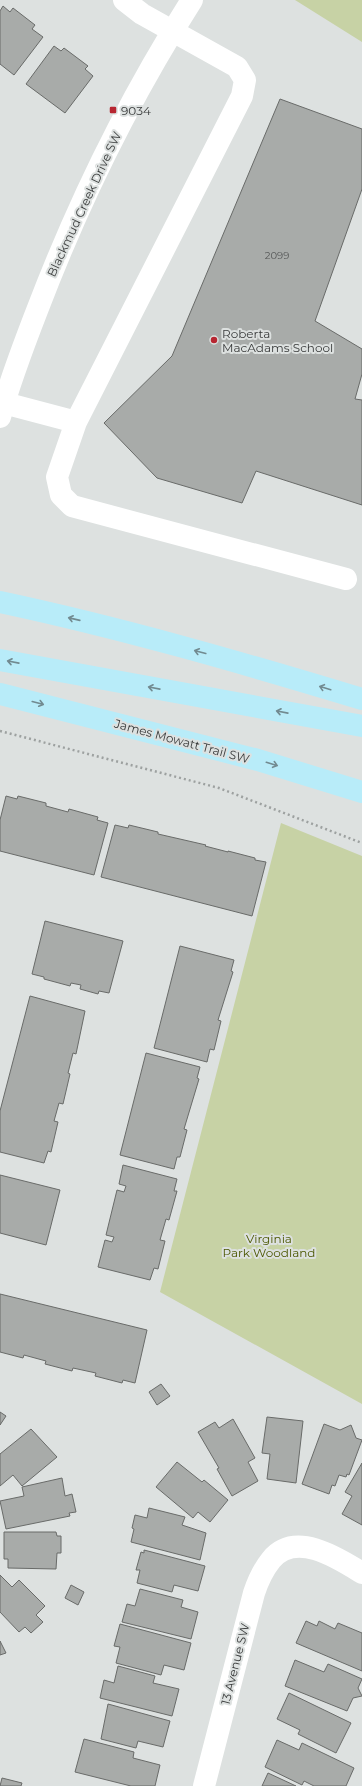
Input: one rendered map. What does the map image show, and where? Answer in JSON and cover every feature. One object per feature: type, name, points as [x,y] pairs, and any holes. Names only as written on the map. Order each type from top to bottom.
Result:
[{"type":"main road","points":[[0,602],[79,620],[234,661],[362,699]]},
{"type":"main road","points":[[0,660],[362,726]]},
{"type":"main road","name":"James Mowatt Trail SW","points":[[0,694],[258,760],[362,792]]},
{"type":"street","points":[[124,0],[142,14],[237,67],[245,80],[242,96],[76,422],[57,477],[61,495],[72,506],[346,579]]},
{"type":"street","name":"Blackmud Creek Drive SW","points":[[2,411],[51,273],[73,223],[128,109],[192,0]]},
{"type":"street","points":[[2,411],[76,422]]},
{"type":"street","name":"13 Avenue SW","points":[[204,1786],[254,1593],[261,1575],[271,1559],[282,1550],[295,1547],[307,1548],[322,1551],[362,1573]]},
{"type":"path","points":[[0,731],[219,788],[362,843]]},
{"type":"green space","points":[[295,0],[362,0],[362,42]]},
{"type":"green space","name":"Virginia Park Woodland","points":[[281,823],[362,856],[362,1404],[160,1292]]},
{"type":"building","points":[[3,6],[10,12],[13,8],[35,25],[32,29],[43,37],[14,75],[0,64],[0,11]]},
{"type":"building","points":[[54,46],[61,51],[64,48],[88,66],[85,69],[93,76],[65,113],[26,84]]},
{"type":"building","points":[[280,99],[362,129],[362,189],[315,321],[362,349],[362,374],[355,399],[362,400],[362,505],[256,471],[242,503],[157,478],[104,423],[172,356]]},
{"type":"building","points":[[6,796],[17,799],[18,796],[46,803],[46,806],[68,812],[69,809],[98,817],[97,820],[108,823],[94,875],[0,851],[0,820]]},
{"type":"building","points":[[115,825],[128,828],[129,825],[158,832],[158,834],[206,845],[205,846],[266,862],[252,916],[101,877]]},
{"type":"building","points":[[45,921],[123,941],[109,993],[99,991],[98,994],[80,989],[81,985],[71,983],[70,986],[32,974]]},
{"type":"building","points":[[180,946],[234,960],[231,971],[233,972],[218,1020],[221,1021],[214,1050],[210,1049],[207,1062],[154,1048]]},
{"type":"building","points":[[30,996],[85,1011],[76,1054],[73,1053],[68,1073],[70,1074],[63,1104],[59,1103],[54,1121],[58,1122],[51,1152],[48,1151],[44,1163],[0,1152],[0,1111]]},
{"type":"building","points":[[146,1053],[200,1067],[197,1078],[199,1079],[184,1129],[187,1130],[180,1157],[177,1157],[174,1169],[120,1155]]},
{"type":"building","points":[[123,1165],[177,1179],[174,1191],[177,1191],[169,1220],[166,1219],[160,1240],[165,1241],[158,1269],[154,1268],[150,1280],[98,1267],[105,1240],[112,1242],[114,1237],[106,1235],[117,1190],[124,1192],[126,1186],[119,1184]]},
{"type":"building","points":[[0,1175],[60,1190],[46,1245],[0,1233]]},
{"type":"building","points":[[0,1294],[147,1330],[135,1383],[123,1380],[122,1383],[95,1376],[96,1373],[73,1368],[72,1371],[45,1364],[46,1361],[24,1355],[23,1358],[0,1352]]},
{"type":"building","points":[[161,1384],[170,1396],[157,1405],[149,1392]]},
{"type":"building","points":[[0,1412],[6,1416],[0,1425]]},
{"type":"building","points":[[267,1417],[303,1421],[296,1483],[267,1479],[270,1454],[262,1453]]},
{"type":"building","points":[[233,1419],[255,1458],[248,1462],[258,1481],[232,1496],[217,1469],[219,1468],[198,1432],[215,1422],[219,1428]]},
{"type":"building","points":[[324,1424],[340,1430],[351,1425],[356,1438],[362,1440],[349,1475],[347,1474],[346,1477],[339,1475],[335,1486],[332,1485],[329,1494],[302,1484]]},
{"type":"building","points":[[31,1429],[57,1457],[22,1486],[13,1475],[0,1486],[0,1454]]},
{"type":"building","points":[[177,1462],[202,1482],[204,1480],[228,1500],[210,1522],[198,1512],[193,1518],[156,1487]]},
{"type":"building","points":[[362,1463],[362,1525],[342,1514],[352,1496],[345,1492]]},
{"type":"building","points":[[62,1478],[65,1496],[72,1494],[76,1512],[69,1513],[70,1516],[6,1529],[0,1501],[24,1496],[22,1487]]},
{"type":"building","points":[[149,1508],[185,1517],[182,1525],[206,1533],[200,1560],[131,1542],[135,1515],[147,1518]]},
{"type":"building","points":[[4,1532],[56,1532],[57,1536],[61,1536],[61,1553],[57,1553],[56,1569],[8,1568],[8,1559],[4,1559]]},
{"type":"building","points":[[144,1550],[205,1566],[198,1591],[174,1585],[172,1592],[137,1583],[140,1570],[136,1570],[141,1552],[144,1553]]},
{"type":"building","points":[[0,1575],[12,1587],[19,1580],[45,1606],[36,1615],[43,1622],[31,1633],[25,1627],[19,1632],[0,1612]]},
{"type":"building","points":[[71,1585],[84,1592],[78,1605],[65,1598]]},
{"type":"building","points":[[140,1589],[183,1600],[181,1607],[198,1612],[191,1639],[122,1622],[127,1604],[135,1606]]},
{"type":"building","points":[[306,1621],[317,1626],[319,1621],[335,1629],[338,1623],[362,1633],[362,1671],[296,1643]]},
{"type":"building","points":[[120,1624],[191,1643],[184,1670],[164,1665],[161,1675],[116,1663],[120,1647],[114,1646]]},
{"type":"building","points":[[0,1641],[6,1653],[0,1655]]},
{"type":"building","points":[[295,1660],[324,1672],[328,1664],[362,1679],[358,1688],[362,1696],[353,1698],[347,1711],[285,1686]]},
{"type":"building","points":[[118,1666],[155,1676],[153,1683],[179,1689],[172,1716],[100,1698],[104,1680],[114,1683]]},
{"type":"building","points":[[289,1693],[351,1723],[336,1753],[298,1734],[300,1730],[277,1719]]},
{"type":"building","points":[[108,1704],[170,1721],[163,1747],[138,1741],[136,1748],[101,1739]]},
{"type":"building","points":[[84,1739],[134,1752],[133,1758],[160,1765],[155,1786],[131,1786],[75,1772]]},
{"type":"building","points":[[277,1740],[299,1750],[302,1743],[354,1768],[346,1786],[314,1786],[304,1781],[302,1785],[265,1767]]},
{"type":"building","points":[[268,1773],[296,1786],[262,1786]]},
{"type":"building","points":[[2,1778],[22,1783],[21,1786],[0,1786]]},
{"type":"place","name":"9034","points":[[113,110]]},
{"type":"place","name":"Roberta MacAdams School","points":[[214,340]]}]
